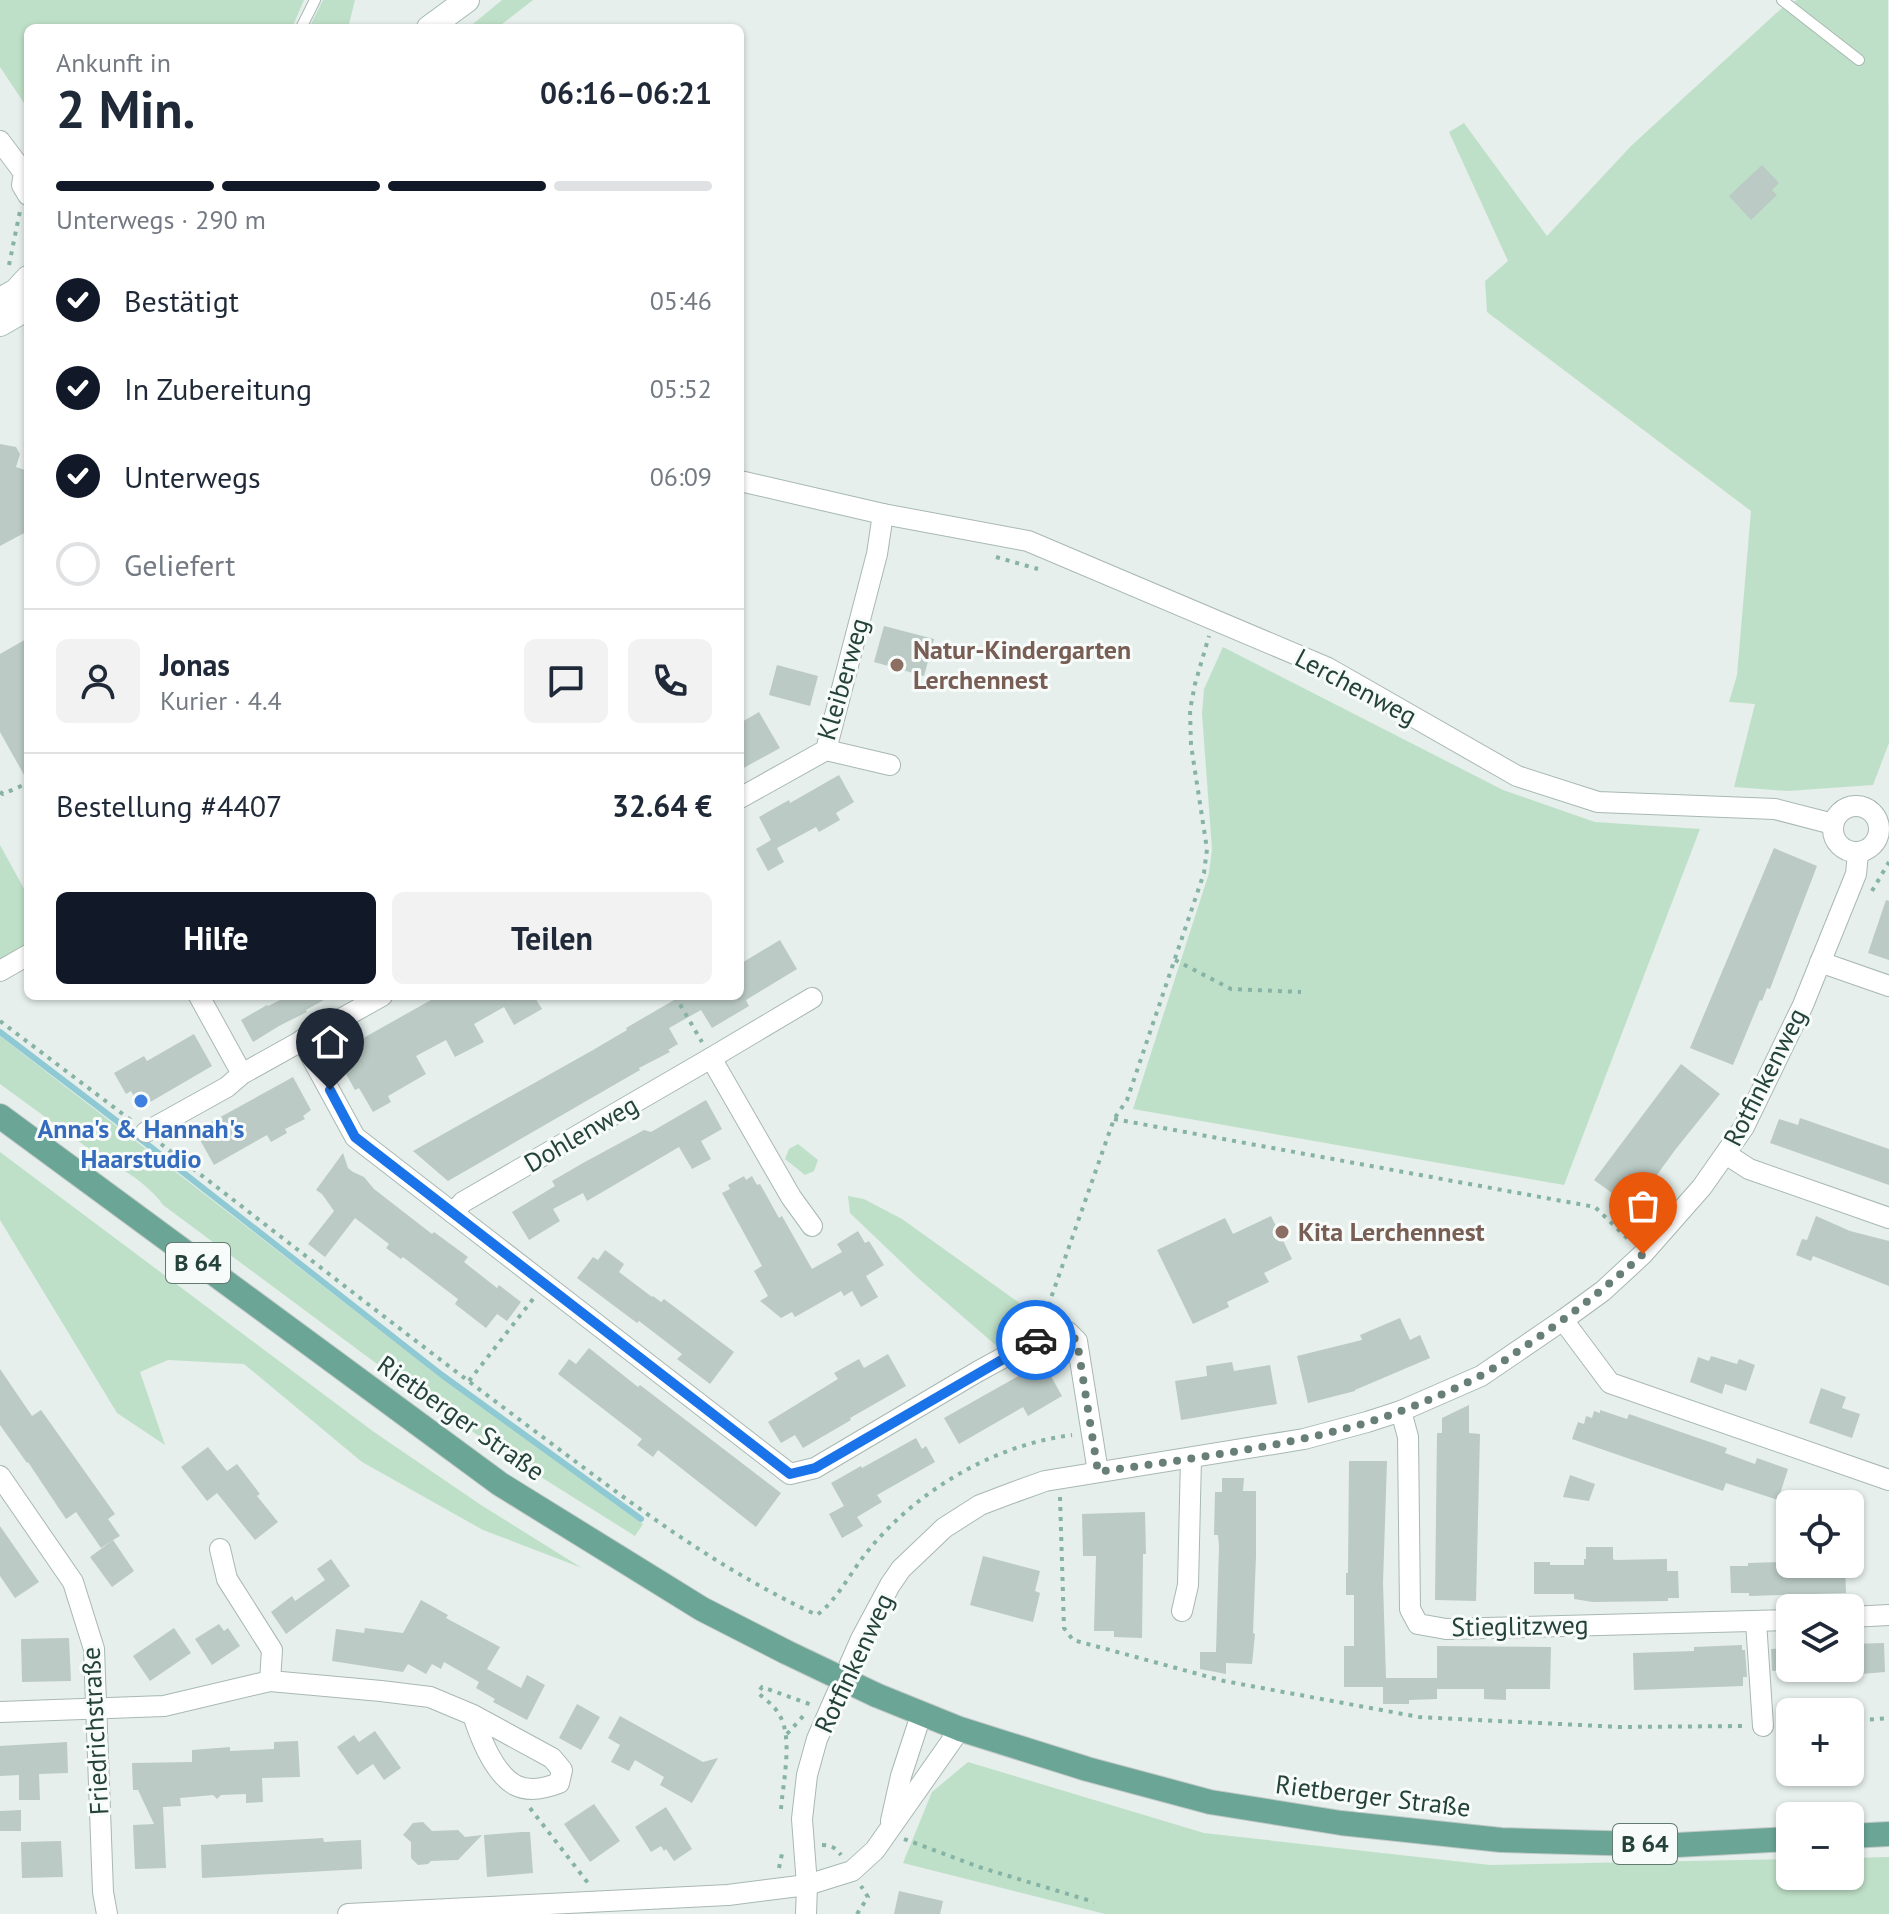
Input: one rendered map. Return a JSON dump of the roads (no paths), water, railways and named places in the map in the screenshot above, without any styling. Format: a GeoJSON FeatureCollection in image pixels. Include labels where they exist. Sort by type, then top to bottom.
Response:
{"type":"FeatureCollection","features":[{"type":"Feature","properties":{"kind":"main road"},"geometry":{"type":"LineString","coordinates":[[434,24],[467,0]]}},
{"type":"Feature","properties":{"kind":"main road"},"geometry":{"type":"LineString","coordinates":[[0,300],[16,291],[17,277]]}},
{"type":"Feature","properties":{"kind":"main road"},"geometry":{"type":"LineString","coordinates":[[0,324],[24,310]]}},
{"type":"Feature","properties":{"kind":"main road","name":"Rietberger Straße"},"geometry":{"type":"LineString","coordinates":[[0,1116],[500,1484],[702,1609],[876,1695],[960,1729],[1087,1769],[1210,1802],[1341,1823],[1501,1840],[1677,1845],[1776,1840]]}},
{"type":"Feature","properties":{"kind":"main road"},"geometry":{"type":"LineString","coordinates":[[1864,1835],[1889,1834]]}},
{"type":"Feature","properties":{"kind":"street"},"geometry":{"type":"LineString","coordinates":[[0,141],[24,167],[24,188]]}},
{"type":"Feature","properties":{"kind":"street","name":"Lerchenweg"},"geometry":{"type":"LineString","coordinates":[[744,482],[883,514],[1028,541],[1328,668],[1517,776],[1598,802],[1775,809],[1833,824]]}},
{"type":"Feature","properties":{"kind":"street","name":"Kleiberweg"},"geometry":{"type":"LineString","coordinates":[[744,796],[826,750],[877,554],[883,514]]}},
{"type":"Feature","properties":{"kind":"street"},"geometry":{"type":"LineString","coordinates":[[826,750],[890,765]]}},
{"type":"Feature","properties":{"kind":"street"},"geometry":{"type":"LineString","coordinates":[[1852,806],[1883,813],[1880,832],[1873,847],[1858,853],[1843,850],[1834,838],[1833,824],[1840,811],[1852,806]]}},
{"type":"Feature","properties":{"kind":"street","name":"Rotfinkenweg"},"geometry":{"type":"LineString","coordinates":[[806,1914],[802,1819],[807,1775],[817,1739],[861,1639],[901,1569],[944,1528],[980,1505],[1045,1481],[1304,1439],[1401,1411],[1481,1376],[1603,1291],[1643,1254],[1702,1187],[1744,1127],[1820,962],[1856,874],[1858,853]]}},
{"type":"Feature","properties":{"kind":"street"},"geometry":{"type":"LineString","coordinates":[[0,971],[24,957]]}},
{"type":"Feature","properties":{"kind":"street"},"geometry":{"type":"LineString","coordinates":[[1820,962],[1889,986]]}},
{"type":"Feature","properties":{"kind":"street","name":"Dohlenweg"},"geometry":{"type":"LineString","coordinates":[[453,1213],[463,1202],[812,998]]}},
{"type":"Feature","properties":{"kind":"street"},"geometry":{"type":"LineString","coordinates":[[201,1000],[242,1074]]}},
{"type":"Feature","properties":{"kind":"street"},"geometry":{"type":"LineString","coordinates":[[146,1132],[375,1000]]}},
{"type":"Feature","properties":{"kind":"street"},"geometry":{"type":"LineString","coordinates":[[302,1040],[355,1137],[790,1474],[815,1468],[1048,1333],[1068,1332],[1077,1341],[1098,1472]]}},
{"type":"Feature","properties":{"kind":"street"},"geometry":{"type":"LineString","coordinates":[[711,1058],[791,1197],[812,1226]]}},
{"type":"Feature","properties":{"kind":"street"},"geometry":{"type":"LineString","coordinates":[[1726,1154],[1749,1169],[1889,1218]]}},
{"type":"Feature","properties":{"kind":"street"},"geometry":{"type":"LineString","coordinates":[[1563,1320],[1610,1383],[1889,1480]]}},
{"type":"Feature","properties":{"kind":"street","name":"Stieglitzweg"},"geometry":{"type":"LineString","coordinates":[[1401,1411],[1408,1437],[1410,1609],[1418,1624],[1446,1629],[1776,1621]]}},
{"type":"Feature","properties":{"kind":"street"},"geometry":{"type":"LineString","coordinates":[[1182,1611],[1188,1585],[1191,1458]]}},
{"type":"Feature","properties":{"kind":"street","name":"Friedrichstraße"},"geometry":{"type":"LineString","coordinates":[[0,1476],[73,1582],[94,1649],[103,1892],[107,1914]]}},
{"type":"Feature","properties":{"kind":"street"},"geometry":{"type":"LineString","coordinates":[[220,1549],[227,1579],[272,1650],[270,1681]]}},
{"type":"Feature","properties":{"kind":"street"},"geometry":{"type":"LineString","coordinates":[[1864,1616],[1889,1615]]}},
{"type":"Feature","properties":{"kind":"street"},"geometry":{"type":"LineString","coordinates":[[1756,1622],[1763,1726]]}},
{"type":"Feature","properties":{"kind":"street"},"geometry":{"type":"LineString","coordinates":[[0,1712],[164,1706],[270,1681],[430,1697],[473,1715],[552,1758],[562,1770],[559,1783],[543,1789],[517,1786],[503,1773],[482,1742],[473,1715]]}},
{"type":"Feature","properties":{"kind":"street"},"geometry":{"type":"LineString","coordinates":[[888,1830],[901,1776],[922,1712]]}},
{"type":"Feature","properties":{"kind":"street"},"geometry":{"type":"LineString","coordinates":[[348,1914],[740,1894],[807,1885],[852,1871],[875,1850],[960,1729]]}},
{"type":"Feature","properties":{"kind":"lane"},"geometry":{"type":"LineString","coordinates":[[303,24],[315,0]]}},
{"type":"Feature","properties":{"kind":"lane"},"geometry":{"type":"LineString","coordinates":[[1782,0],[1859,60]]}},
{"type":"Feature","properties":{"kind":"waterway"},"geometry":{"type":"LineString","coordinates":[[0,1032],[442,1375],[641,1519]]}},
{"type":"Feature","properties":{"kind":"place","name":"Natur-Kindergarten Lerchennest"},"geometry":{"type":"Point","coordinates":[897,665]}},
{"type":"Feature","properties":{"kind":"place","name":"Anna's & Hannah's Haarstudio"},"geometry":{"type":"Point","coordinates":[141,1101]}},
{"type":"Feature","properties":{"kind":"place","name":"Kita Lerchennest"},"geometry":{"type":"Point","coordinates":[1282,1232]}}]}
